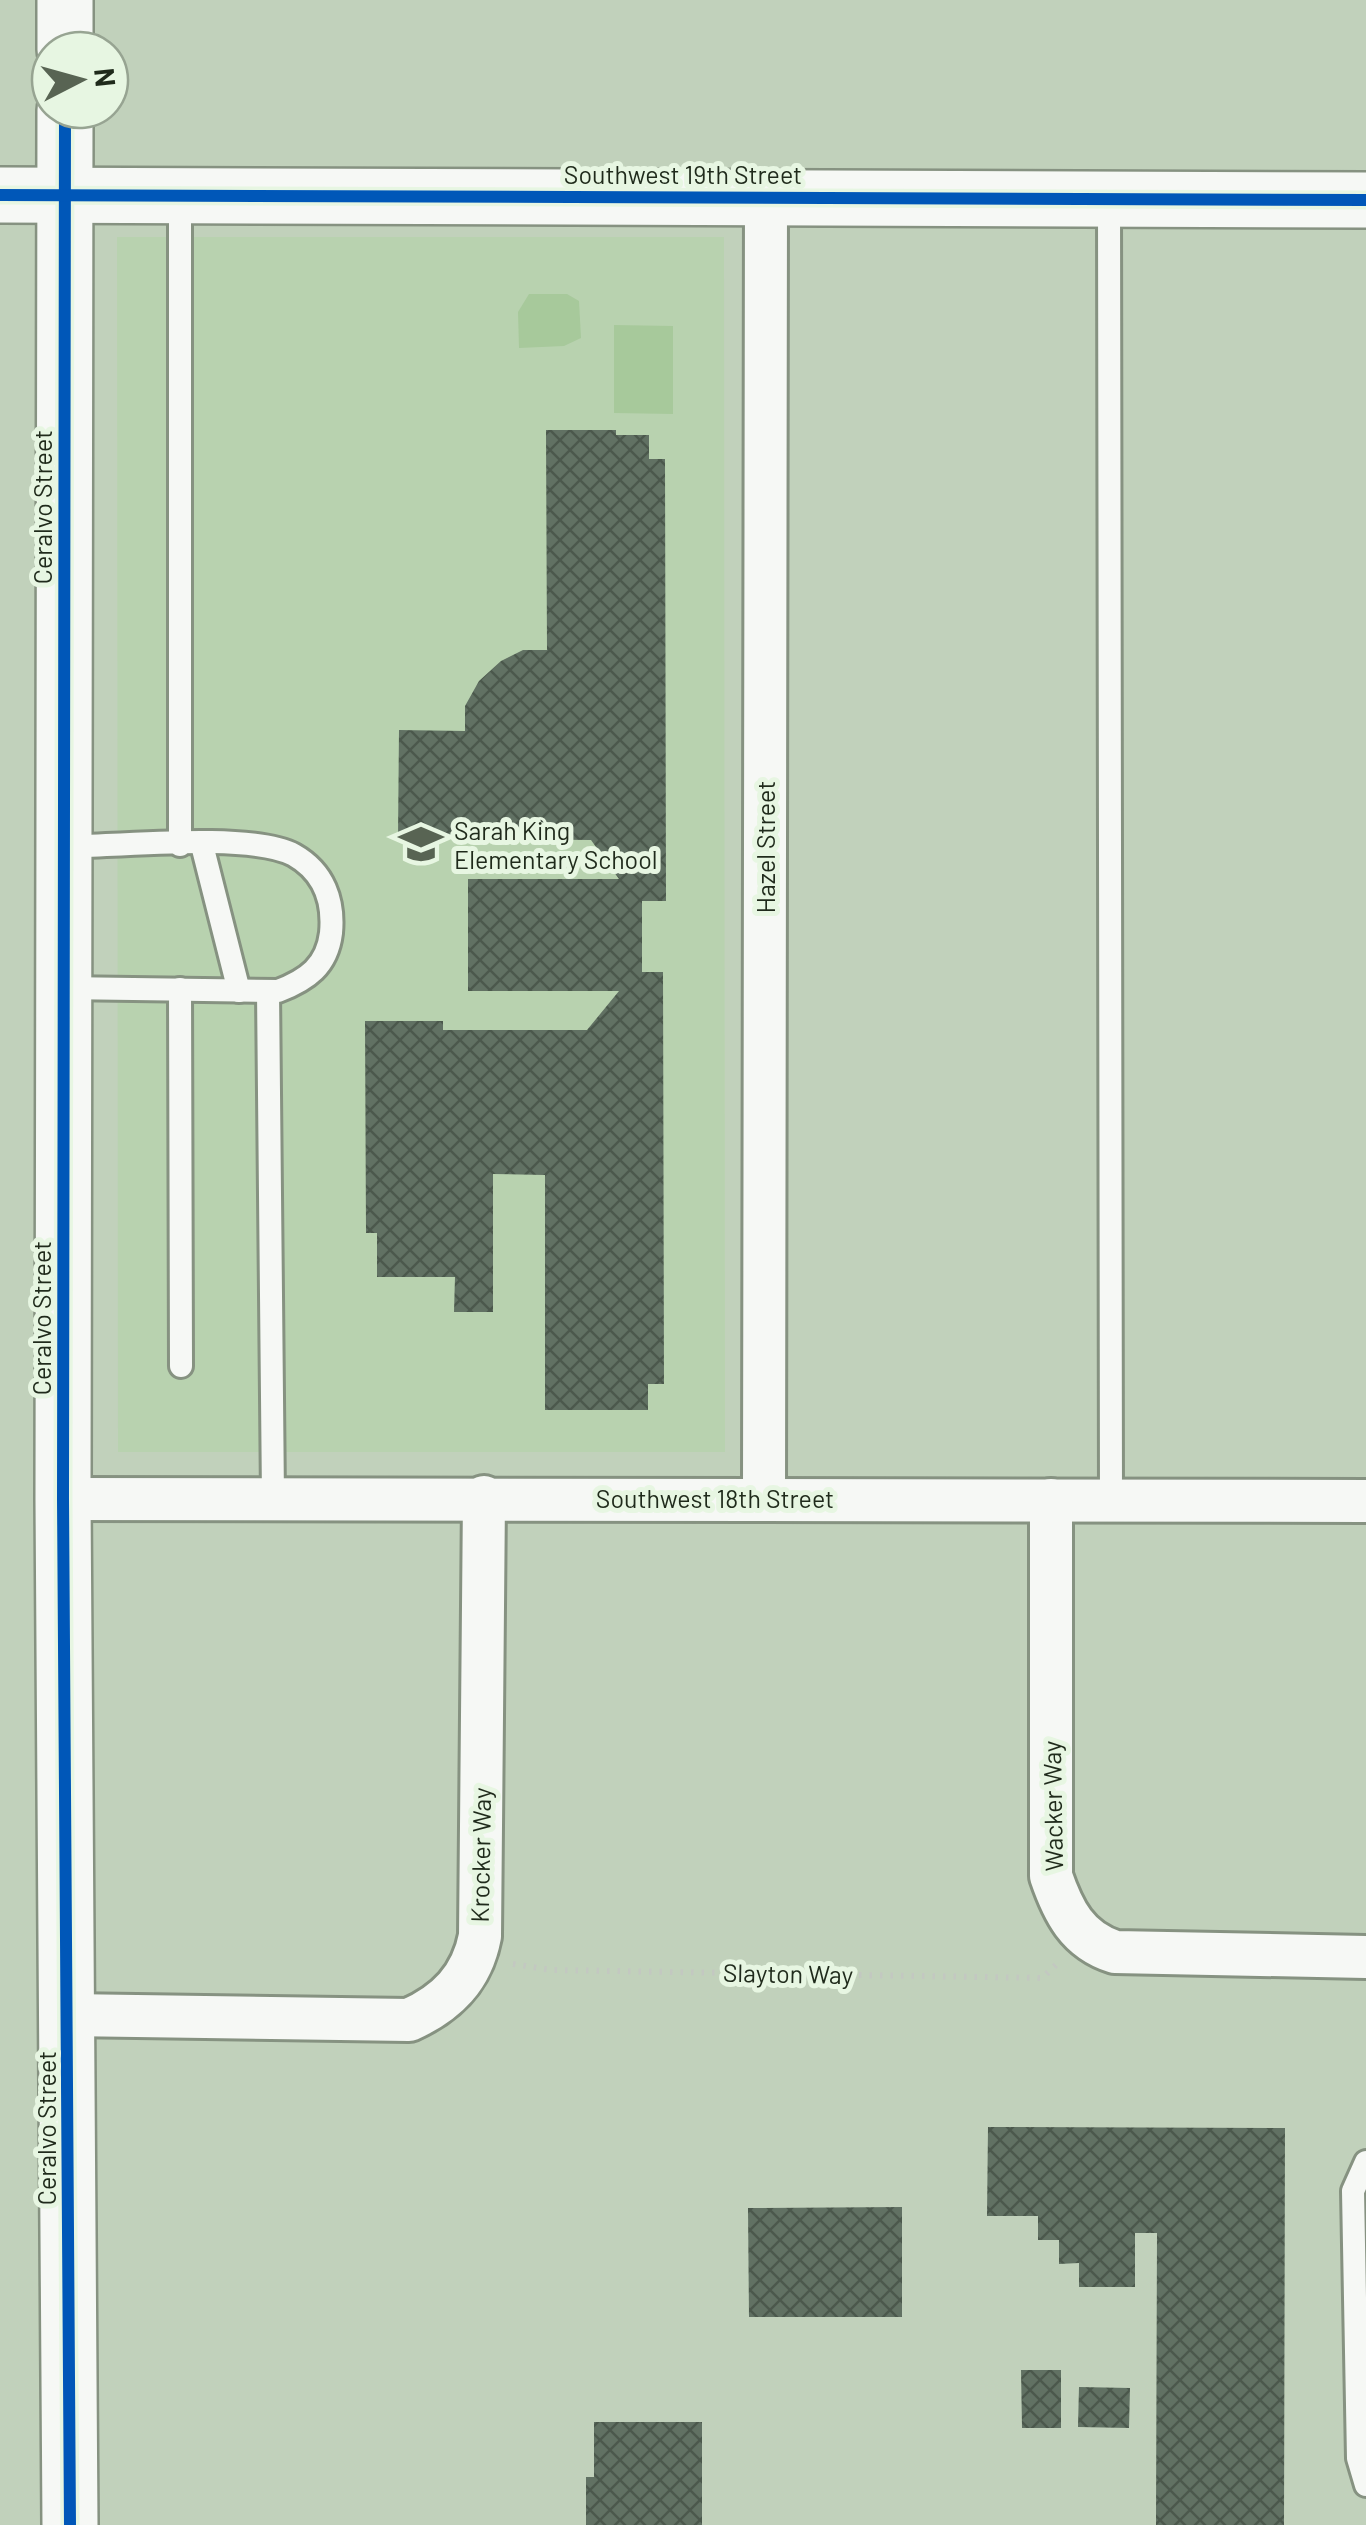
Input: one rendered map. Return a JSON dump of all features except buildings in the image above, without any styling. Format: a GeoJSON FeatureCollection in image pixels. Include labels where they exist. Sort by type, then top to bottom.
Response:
{"type":"FeatureCollection","features":[{"type":"Feature","properties":{"kind":"street"},"geometry":{"type":"LineString","coordinates":[[65,0],[65,30]]}},
{"type":"Feature","properties":{"kind":"street","name":"Ceralvo Street"},"geometry":{"type":"LineString","coordinates":[[65,130],[63,1499],[70,2525]]}},
{"type":"Feature","properties":{"kind":"street","name":"Southwest 19th Street"},"geometry":{"type":"LineString","coordinates":[[0,195],[1366,200]]}},
{"type":"Feature","properties":{"kind":"street","name":"Hazel Street"},"geometry":{"type":"LineString","coordinates":[[764,1498],[766,197]]}},
{"type":"Feature","properties":{"kind":"street","name":"Krocker Way"},"geometry":{"type":"LineString","coordinates":[[68,2015],[409,2020],[451,1995],[476,1957],[484,1497]]}},
{"type":"Feature","properties":{"kind":"street","name":"Southwest 18th Street"},"geometry":{"type":"LineString","coordinates":[[63,1499],[1366,1500]]}},
{"type":"Feature","properties":{"kind":"street","name":"Wacker Way"},"geometry":{"type":"LineString","coordinates":[[1051,1500],[1051,1876],[1064,1914],[1086,1937]]}},
{"type":"Feature","properties":{"kind":"street"},"geometry":{"type":"LineString","coordinates":[[1086,1937],[1114,1952],[1366,1957]]}},
{"type":"Feature","properties":{"kind":"lane"},"geometry":{"type":"LineString","coordinates":[[180,196],[191,845],[239,991]]}},
{"type":"Feature","properties":{"kind":"lane"},"geometry":{"type":"LineString","coordinates":[[1109,200],[1112,1500]]}},
{"type":"Feature","properties":{"kind":"lane"},"geometry":{"type":"LineString","coordinates":[[63,988],[268,991],[308,980],[329,951],[333,912],[321,876],[293,854],[260,846],[64,847]]}},
{"type":"Feature","properties":{"kind":"lane"},"geometry":{"type":"LineString","coordinates":[[180,990],[180,1366]]}},
{"type":"Feature","properties":{"kind":"lane"},"geometry":{"type":"LineString","coordinates":[[268,991],[273,1498]]}},
{"type":"Feature","properties":{"kind":"lane"},"geometry":{"type":"LineString","coordinates":[[1366,2162],[1353,2191],[1358,2458],[1366,2485]]}},
{"type":"Feature","properties":{"kind":"shaded area","name":"Sarah King Elementary School"},"geometry":{"type":"Polygon","coordinates":[[[117,237],[724,237],[725,1452],[118,1452],[117,237]]]}},
{"type":"Feature","properties":{"kind":"shaded area"},"geometry":{"type":"Polygon","coordinates":[[[529,294],[567,294],[579,301],[581,338],[564,346],[519,348],[518,312],[529,294]]]}},
{"type":"Feature","properties":{"kind":"shaded area"},"geometry":{"type":"Polygon","coordinates":[[[614,325],[673,326],[673,414],[614,413],[614,325]]]}},
{"type":"Feature","properties":{"kind":"cycle path"},"geometry":{"type":"LineString","coordinates":[[65,130],[63,1499],[70,2525]]}},
{"type":"Feature","properties":{"kind":"cycle path"},"geometry":{"type":"LineString","coordinates":[[0,195],[1366,200]]}},
{"type":"Feature","properties":{"kind":"place","name":"Sarah King Elementary School"},"geometry":{"type":"Point","coordinates":[421,844]}}]}
